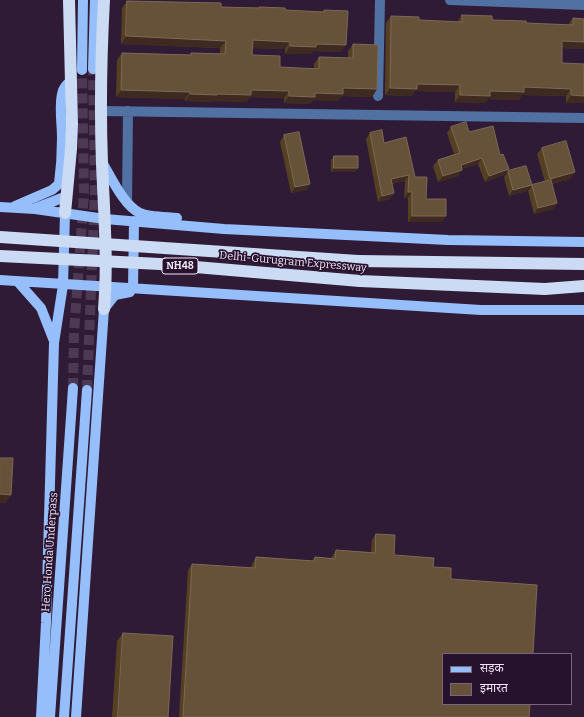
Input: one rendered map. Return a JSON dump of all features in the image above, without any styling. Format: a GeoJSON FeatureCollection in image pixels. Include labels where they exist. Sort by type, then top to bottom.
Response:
{"type":"FeatureCollection","features":[{"type":"Feature","properties":{"kind":"highway"},"geometry":{"type":"LineString","coordinates":[[65,213],[72,124],[69,0]]}},
{"type":"Feature","properties":{"kind":"highway"},"geometry":{"type":"LineString","coordinates":[[104,0],[102,45],[102,162],[106,287],[104,309]]}},
{"type":"Feature","properties":{"kind":"highway","name":"Delhi-Gurugram Expressway"},"geometry":{"type":"LineString","coordinates":[[0,238],[358,261],[584,264]]}},
{"type":"Feature","properties":{"kind":"highway","name":"Delhi-Gurugram Expressway"},"geometry":{"type":"LineString","coordinates":[[0,256],[160,264],[360,282],[545,289],[584,286]]}},
{"type":"Feature","properties":{"kind":"main road"},"geometry":{"type":"LineString","coordinates":[[82,70],[83,0]]}},
{"type":"Feature","properties":{"kind":"main road"},"geometry":{"type":"LineString","coordinates":[[93,69],[95,0]]}},
{"type":"Feature","properties":{"kind":"main road"},"geometry":{"type":"LineString","coordinates":[[11,208],[52,190],[59,184],[62,138],[61,100],[62,92],[65,86],[71,81]]}},
{"type":"Feature","properties":{"kind":"main road"},"geometry":{"type":"LineString","coordinates":[[102,162],[113,182],[134,210],[146,215],[192,219],[200,221],[207,227]]}},
{"type":"Feature","properties":{"kind":"main road"},"geometry":{"type":"LineString","coordinates":[[34,209],[66,196]]}},
{"type":"Feature","properties":{"kind":"main road"},"geometry":{"type":"LineString","coordinates":[[0,207],[34,209],[105,219],[224,229],[448,240],[584,242]]}},
{"type":"Feature","properties":{"kind":"main road"},"geometry":{"type":"LineString","coordinates":[[41,717],[46,623],[54,343],[63,285],[65,213]]}},
{"type":"Feature","properties":{"kind":"main road"},"geometry":{"type":"LineString","coordinates":[[134,221],[137,289]]}},
{"type":"Feature","properties":{"kind":"main road"},"geometry":{"type":"LineString","coordinates":[[0,280],[481,310],[584,310]]}},
{"type":"Feature","properties":{"kind":"main road"},"geometry":{"type":"LineString","coordinates":[[18,282],[41,308],[54,343]]}},
{"type":"Feature","properties":{"kind":"main road"},"geometry":{"type":"LineString","coordinates":[[76,717],[104,309],[115,295],[137,289]]}},
{"type":"Feature","properties":{"kind":"main road","name":"Hero Honda Underpass"},"geometry":{"type":"LineString","coordinates":[[50,717],[73,388]]}},
{"type":"Feature","properties":{"kind":"main road"},"geometry":{"type":"LineString","coordinates":[[64,717],[87,390]]}},
{"type":"Feature","properties":{"kind":"street"},"geometry":{"type":"LineString","coordinates":[[378,96],[380,0]]}},
{"type":"Feature","properties":{"kind":"street"},"geometry":{"type":"LineString","coordinates":[[450,0],[584,5]]}},
{"type":"Feature","properties":{"kind":"street"},"geometry":{"type":"LineString","coordinates":[[102,111],[584,118]]}},
{"type":"Feature","properties":{"kind":"street"},"geometry":{"type":"LineString","coordinates":[[127,202],[128,111]]}},
{"type":"Feature","properties":{"kind":"building"},"geometry":{"type":"Polygon","coordinates":[[[127,1],[221,3],[221,7],[285,8],[285,10],[324,12],[324,10],[348,11],[346,45],[316,44],[316,47],[290,46],[290,42],[253,40],[252,55],[280,56],[280,67],[319,69],[319,57],[353,58],[353,44],[378,45],[377,89],[343,88],[343,94],[315,93],[315,97],[289,96],[289,91],[251,90],[251,95],[217,95],[190,94],[190,92],[121,90],[122,53],[191,55],[191,53],[225,54],[226,41],[126,36],[127,1]]]}},
{"type":"Feature","properties":{"kind":"building"},"geometry":{"type":"Polygon","coordinates":[[[462,15],[492,16],[492,20],[573,25],[573,18],[584,19],[584,42],[562,41],[562,63],[584,64],[584,96],[571,95],[571,89],[524,87],[524,92],[490,91],[490,96],[460,95],[460,85],[417,84],[417,89],[390,88],[391,16],[419,17],[419,20],[462,22],[462,15]]]}},
{"type":"Feature","properties":{"kind":"building"},"geometry":{"type":"Polygon","coordinates":[[[466,122],[469,132],[493,126],[500,155],[503,154],[509,169],[489,176],[482,158],[461,165],[462,170],[443,176],[438,160],[460,153],[451,127],[466,122]]]}},
{"type":"Feature","properties":{"kind":"building"},"geometry":{"type":"Polygon","coordinates":[[[382,130],[384,143],[406,137],[415,177],[427,177],[426,199],[446,199],[446,216],[412,216],[412,192],[408,192],[409,175],[391,179],[394,193],[382,196],[370,133],[382,130]]]}},
{"type":"Feature","properties":{"kind":"building"},"geometry":{"type":"Polygon","coordinates":[[[299,132],[310,184],[295,187],[284,135],[299,132]]]}},
{"type":"Feature","properties":{"kind":"building"},"geometry":{"type":"Polygon","coordinates":[[[566,141],[575,172],[550,179],[542,148],[566,141]]]}},
{"type":"Feature","properties":{"kind":"building"},"geometry":{"type":"Polygon","coordinates":[[[334,156],[358,156],[358,168],[334,168],[334,156]]]}},
{"type":"Feature","properties":{"kind":"building"},"geometry":{"type":"Polygon","coordinates":[[[526,166],[532,185],[513,190],[508,171],[526,166]]]}},
{"type":"Feature","properties":{"kind":"building"},"geometry":{"type":"Polygon","coordinates":[[[551,180],[557,203],[538,208],[532,185],[551,180]]]}},
{"type":"Feature","properties":{"kind":"building"},"geometry":{"type":"Polygon","coordinates":[[[0,458],[13,458],[11,495],[0,494],[0,458]]]}},
{"type":"Feature","properties":{"kind":"building"},"geometry":{"type":"Polygon","coordinates":[[[376,534],[395,535],[394,555],[434,558],[433,567],[451,568],[451,579],[537,585],[533,653],[442,653],[442,705],[530,705],[529,717],[183,717],[192,564],[255,568],[256,557],[314,561],[315,557],[335,559],[336,550],[375,553],[376,534]]]}},
{"type":"Feature","properties":{"kind":"building"},"geometry":{"type":"Polygon","coordinates":[[[123,633],[173,636],[168,717],[118,717],[123,633]]]}},
{"type":"Feature","properties":{"kind":"tunnel"},"geometry":{"type":"LineString","coordinates":[[87,390],[95,191],[93,69]]}},
{"type":"Feature","properties":{"kind":"tunnel"},"geometry":{"type":"LineString","coordinates":[[73,388],[74,333],[84,193],[82,70]]}}]}
